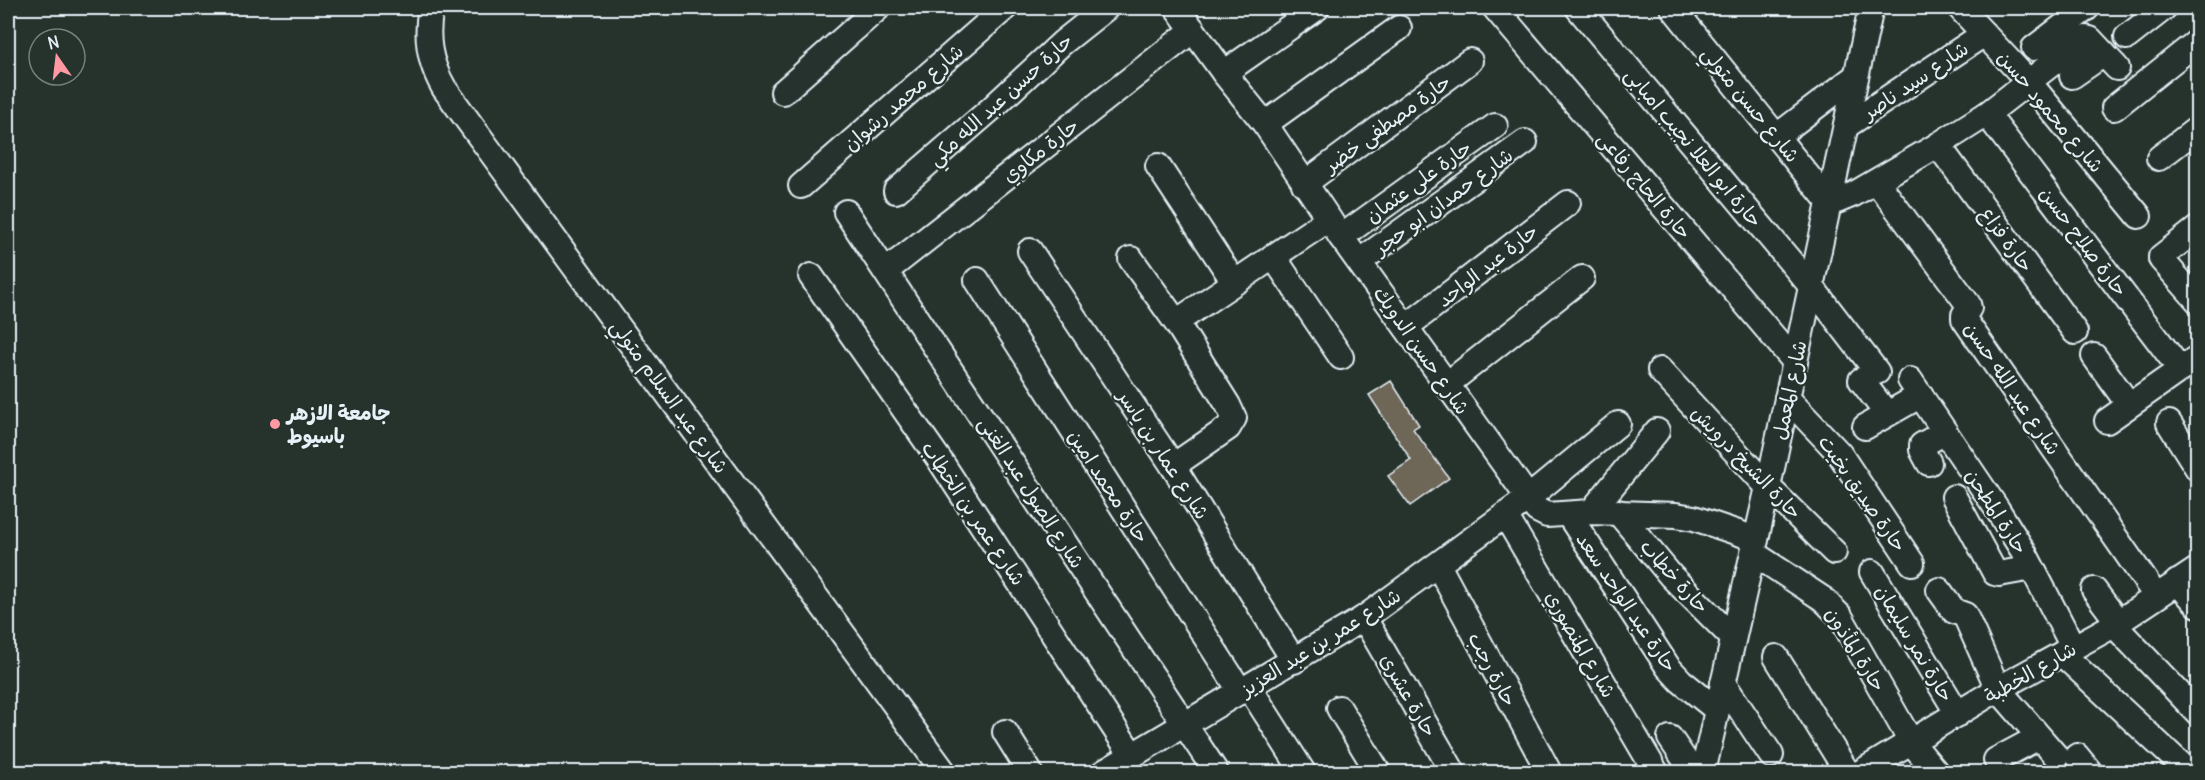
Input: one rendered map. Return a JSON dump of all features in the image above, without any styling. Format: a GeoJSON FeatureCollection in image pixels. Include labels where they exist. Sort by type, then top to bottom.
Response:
{"type":"FeatureCollection","features":[{"type":"Feature","properties":{"kind":"street","name":"شارع عبد السلام متولي"},"geometry":{"type":"LineString","coordinates":[[431,8],[428,21],[429,50],[432,63],[444,88],[944,772]]}},
{"type":"Feature","properties":{"kind":"street"},"geometry":{"type":"LineString","coordinates":[[783,92],[878,8]]}},
{"type":"Feature","properties":{"kind":"street","name":"شارع محمد رشوان"},"geometry":{"type":"LineString","coordinates":[[801,186],[1005,8]]}},
{"type":"Feature","properties":{"kind":"street","name":"حارة حسن عبد الله مكي"},"geometry":{"type":"LineString","coordinates":[[896,191],[991,109],[1062,43],[1106,8]]}},
{"type":"Feature","properties":{"kind":"street"},"geometry":{"type":"LineString","coordinates":[[1224,73],[1317,8]]}},
{"type":"Feature","properties":{"kind":"street","name":"حارة الحاج رفاعى"},"geometry":{"type":"LineString","coordinates":[[1495,8],[1795,363]]}},
{"type":"Feature","properties":{"kind":"street","name":"حارة ابو العلا نجيب امبابى"},"geometry":{"type":"LineString","coordinates":[[1578,8],[1811,286],[1869,376],[1887,414]]}},
{"type":"Feature","properties":{"kind":"street","name":"شارع حسن متولي"},"geometry":{"type":"LineString","coordinates":[[1673,8],[1829,202]]}},
{"type":"Feature","properties":{"kind":"street","name":"شارع المعمل"},"geometry":{"type":"LineString","coordinates":[[1703,772],[1768,487],[1871,8]]}},
{"type":"Feature","properties":{"kind":"street","name":"شارع محمود حسن"},"geometry":{"type":"LineString","coordinates":[[1960,8],[2028,81],[2139,216]]}},
{"type":"Feature","properties":{"kind":"street"},"geometry":{"type":"LineString","coordinates":[[1829,202],[1844,199],[1877,182],[1988,114],[2028,81],[2074,32],[2087,8]]}},
{"type":"Feature","properties":{"kind":"street"},"geometry":{"type":"LineString","coordinates":[[2127,37],[2164,8]]}},
{"type":"Feature","properties":{"kind":"street","name":"شارع حسن الدويك"},"geometry":{"type":"LineString","coordinates":[[1185,14],[1224,73],[1265,124],[1304,184],[1527,499],[1542,514],[1618,512],[1676,515],[1694,518],[1754,546]]}},
{"type":"Feature","properties":{"kind":"street","name":"حارة مكاوي"},"geometry":{"type":"LineString","coordinates":[[886,271],[1185,14]]}},
{"type":"Feature","properties":{"kind":"street"},"geometry":{"type":"LineString","coordinates":[[1265,124],[1398,28]]}},
{"type":"Feature","properties":{"kind":"street"},"geometry":{"type":"LineString","coordinates":[[2034,48],[2074,32]]}},
{"type":"Feature","properties":{"kind":"street"},"geometry":{"type":"LineString","coordinates":[[2072,76],[2111,61],[2090,39],[2074,32]]}},
{"type":"Feature","properties":{"kind":"street","name":"شارع سيد ناصر"},"geometry":{"type":"LineString","coordinates":[[1846,126],[1984,34]]}},
{"type":"Feature","properties":{"kind":"street"},"geometry":{"type":"LineString","coordinates":[[2114,108],[2198,41]]}},
{"type":"Feature","properties":{"kind":"street","name":"حارة مصطفى خضر"},"geometry":{"type":"LineString","coordinates":[[1304,184],[1470,61]]}},
{"type":"Feature","properties":{"kind":"street"},"geometry":{"type":"LineString","coordinates":[[1777,136],[1856,76]]}},
{"type":"Feature","properties":{"kind":"street","name":"حارة صلاح حسن"},"geometry":{"type":"LineString","coordinates":[[1988,114],[2189,363]]}},
{"type":"Feature","properties":{"kind":"street","name":"حارة على عثمان"},"geometry":{"type":"LineString","coordinates":[[1176,322],[1273,256],[1335,228],[1496,126]]}},
{"type":"Feature","properties":{"kind":"street"},"geometry":{"type":"LineString","coordinates":[[2159,158],[2198,128]]}},
{"type":"Feature","properties":{"kind":"street","name":"شارع حمدان ابو حجر"},"geometry":{"type":"LineString","coordinates":[[1360,261],[1525,142]]}},
{"type":"Feature","properties":{"kind":"street","name":"حارة فزاع"},"geometry":{"type":"LineString","coordinates":[[1938,146],[2075,332]]}},
{"type":"Feature","properties":{"kind":"street"},"geometry":{"type":"LineString","coordinates":[[1158,166],[1234,282]]}},
{"type":"Feature","properties":{"kind":"street","name":"شارع عبد الله حسن"},"geometry":{"type":"LineString","coordinates":[[1877,182],[1968,304],[1964,319],[2156,596]]}},
{"type":"Feature","properties":{"kind":"street","name":"حارة عبد الواحد"},"geometry":{"type":"LineString","coordinates":[[1406,327],[1568,202]]}},
{"type":"Feature","properties":{"kind":"street","name":"شارع الصول عبد الغنى"},"geometry":{"type":"LineString","coordinates":[[846,212],[1216,772]]}},
{"type":"Feature","properties":{"kind":"street"},"geometry":{"type":"LineString","coordinates":[[2198,228],[2161,256],[2198,301]]}},
{"type":"Feature","properties":{"kind":"street","name":"شارع عمار بن ياسر"},"geometry":{"type":"LineString","coordinates":[[1030,251],[1173,466],[1294,661]]}},
{"type":"Feature","properties":{"kind":"street"},"geometry":{"type":"LineString","coordinates":[[1273,256],[1341,357]]}},
{"type":"Feature","properties":{"kind":"street"},"geometry":{"type":"LineString","coordinates":[[1131,259],[1176,322],[1234,418],[1228,428],[1173,466]]}},
{"type":"Feature","properties":{"kind":"street","name":"شارع عمر بن الخطاب"},"geometry":{"type":"LineString","coordinates":[[811,276],[943,465],[1121,765]]}},
{"type":"Feature","properties":{"kind":"street"},"geometry":{"type":"LineString","coordinates":[[1446,385],[1582,278]]}},
{"type":"Feature","properties":{"kind":"street","name":"حارة محمد امين"},"geometry":{"type":"LineString","coordinates":[[977,280],[1245,689],[1303,772]]}},
{"type":"Feature","properties":{"kind":"street"},"geometry":{"type":"LineString","coordinates":[[2094,356],[2129,405]]}},
{"type":"Feature","properties":{"kind":"street"},"geometry":{"type":"LineString","coordinates":[[2107,421],[2189,363]]}},
{"type":"Feature","properties":{"kind":"street","name":"حارة الشيخ درويش"},"geometry":{"type":"LineString","coordinates":[[1660,370],[1768,487],[1834,552]]}},
{"type":"Feature","properties":{"kind":"street","name":"حارة المطحن"},"geometry":{"type":"LineString","coordinates":[[1887,414],[1915,388],[1997,508],[2032,568],[2068,650],[2126,714],[2189,772]]}},
{"type":"Feature","properties":{"kind":"street","name":"حارة صديق بخيت"},"geometry":{"type":"LineString","coordinates":[[1787,398],[1839,453],[1912,563]]}},
{"type":"Feature","properties":{"kind":"street"},"geometry":{"type":"LineString","coordinates":[[1865,427],[1887,414]]}},
{"type":"Feature","properties":{"kind":"street"},"geometry":{"type":"LineString","coordinates":[[2169,423],[2198,469]]}},
{"type":"Feature","properties":{"kind":"street","name":"شارع عمر بن عبد العزيز"},"geometry":{"type":"LineString","coordinates":[[1121,765],[1185,723],[1364,618],[1527,499],[1618,424]]}},
{"type":"Feature","properties":{"kind":"street"},"geometry":{"type":"LineString","coordinates":[[1580,513],[1657,431]]}},
{"type":"Feature","properties":{"kind":"street"},"geometry":{"type":"LineString","coordinates":[[1929,463],[1922,450],[1922,445],[1945,432]]}},
{"type":"Feature","properties":{"kind":"street"},"geometry":{"type":"LineString","coordinates":[[1954,497],[1995,573],[2032,568]]}},
{"type":"Feature","properties":{"kind":"street","name":"حارة خطاب"},"geometry":{"type":"LineString","coordinates":[[1618,512],[1671,576],[1733,638]]}},
{"type":"Feature","properties":{"kind":"street","name":"حارة عبد الواحد سعد"},"geometry":{"type":"LineString","coordinates":[[1580,513],[1668,667],[1681,681],[1717,710]]}},
{"type":"Feature","properties":{"kind":"street","name":"شارع المنصوري"},"geometry":{"type":"LineString","coordinates":[[1505,515],[1656,772]]}},
{"type":"Feature","properties":{"kind":"street","name":"حارة المأذون"},"geometry":{"type":"LineString","coordinates":[[1754,546],[1823,598],[1840,616],[1911,742],[1936,772]]}},
{"type":"Feature","properties":{"kind":"street","name":"حارة رجب"},"geometry":{"type":"LineString","coordinates":[[1438,565],[1549,772]]}},
{"type":"Feature","properties":{"kind":"street","name":"شارع الخطبة"},"geometry":{"type":"LineString","coordinates":[[1861,772],[1998,689],[2116,624],[2198,569]]}},
{"type":"Feature","properties":{"kind":"street","name":"حارة نمر سليمان"},"geometry":{"type":"LineString","coordinates":[[1872,572],[1958,714]]}},
{"type":"Feature","properties":{"kind":"street"},"geometry":{"type":"LineString","coordinates":[[2177,582],[2198,606]]}},
{"type":"Feature","properties":{"kind":"street"},"geometry":{"type":"LineString","coordinates":[[1939,590],[1954,611],[1965,615],[1998,689],[2039,737],[2075,762]]}},
{"type":"Feature","properties":{"kind":"street"},"geometry":{"type":"LineString","coordinates":[[2094,590],[2116,624],[2198,713]]}},
{"type":"Feature","properties":{"kind":"street","name":"حارة عشرى"},"geometry":{"type":"LineString","coordinates":[[1364,618],[1453,772]]}},
{"type":"Feature","properties":{"kind":"street"},"geometry":{"type":"LineString","coordinates":[[1776,657],[1847,772]]}},
{"type":"Feature","properties":{"kind":"street"},"geometry":{"type":"LineString","coordinates":[[1723,683],[1771,755]]}},
{"type":"Feature","properties":{"kind":"street"},"geometry":{"type":"LineString","coordinates":[[1339,708],[1378,772]]}},
{"type":"Feature","properties":{"kind":"street"},"geometry":{"type":"LineString","coordinates":[[1005,732],[1030,772]]}},
{"type":"Feature","properties":{"kind":"street"},"geometry":{"type":"LineString","coordinates":[[1996,760],[2039,737]]}},
{"type":"Feature","properties":{"kind":"street"},"geometry":{"type":"LineString","coordinates":[[1670,738],[1693,772]]}},
{"type":"Feature","properties":{"kind":"building"},"geometry":{"type":"Polygon","coordinates":[[[1391,381],[1419,425],[1413,429],[1449,478],[1410,506],[1388,476],[1411,460],[1369,395],[1391,381]]]}},
{"type":"Feature","properties":{"kind":"place","name":"جامعة الازهر باسيوط"},"geometry":{"type":"Point","coordinates":[275,424]}}]}
